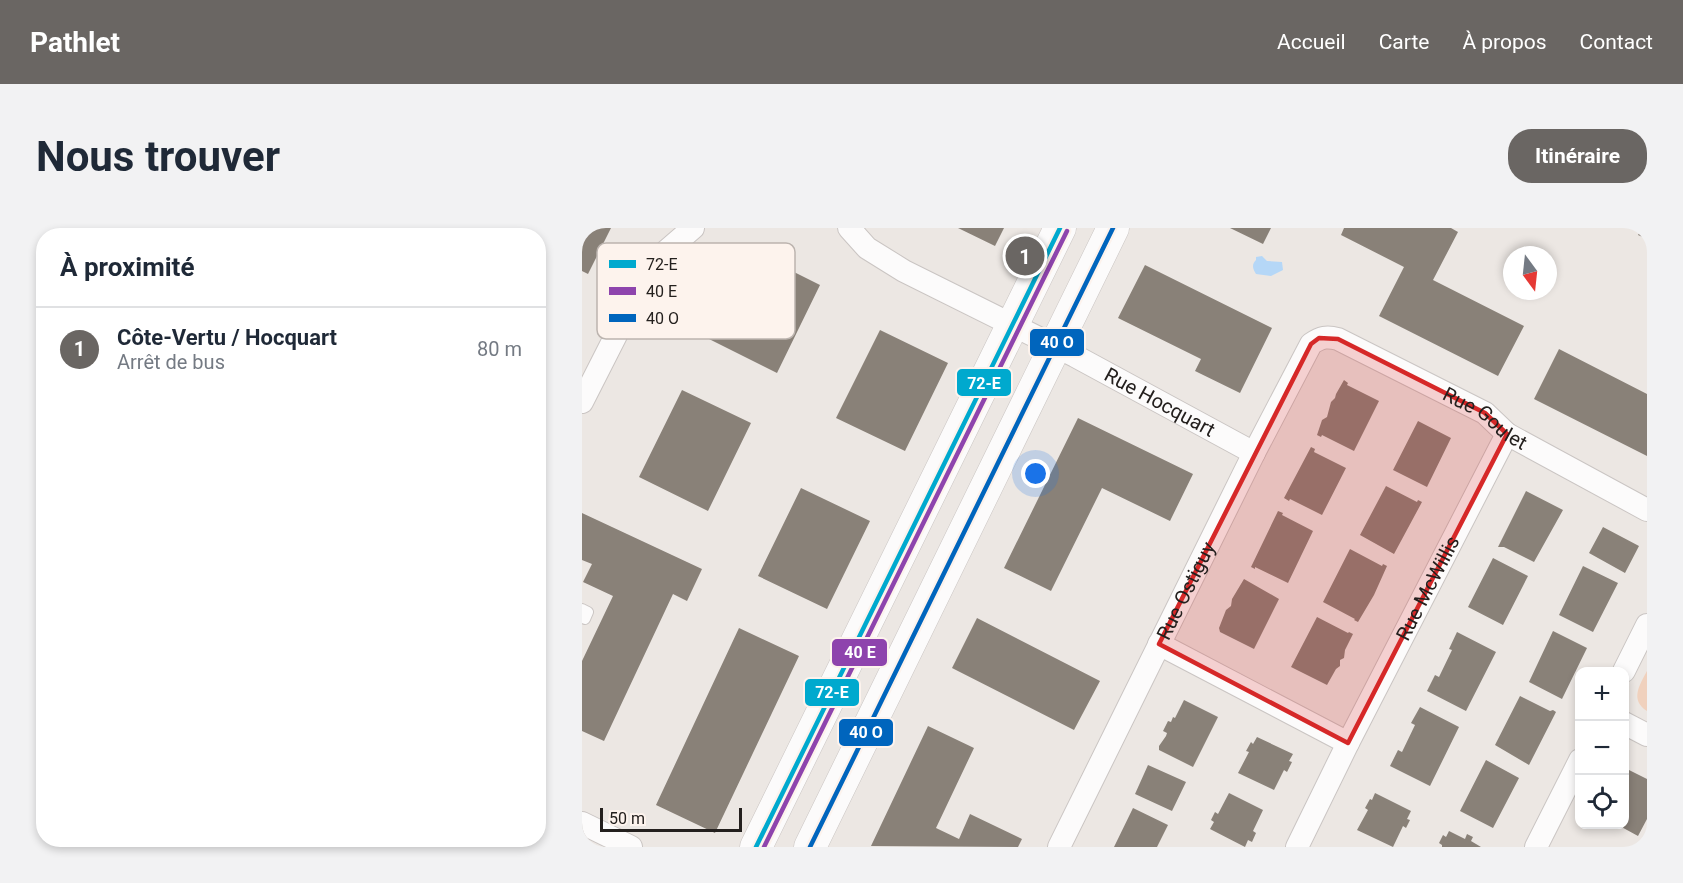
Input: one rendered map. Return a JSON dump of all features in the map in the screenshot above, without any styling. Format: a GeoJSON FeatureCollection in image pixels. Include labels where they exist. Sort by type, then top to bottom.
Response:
{"type":"FeatureCollection","features":[{"type":"Feature","properties":{"kind":"main road"},"geometry":{"type":"LineString","coordinates":[[756,847],[1060,228]]}},
{"type":"Feature","properties":{"kind":"main road"},"geometry":{"type":"LineString","coordinates":[[810,847],[1113,228]]}},
{"type":"Feature","properties":{"kind":"street"},"geometry":{"type":"LineString","coordinates":[[674,243],[693,228]]}},
{"type":"Feature","properties":{"kind":"street","name":"Rue Hocquart"},"geometry":{"type":"LineString","coordinates":[[849,228],[867,248],[904,271],[1054,346],[1254,453]]}},
{"type":"Feature","properties":{"kind":"street","name":"Rue Goulet"},"geometry":{"type":"LineString","coordinates":[[1319,338],[1338,339],[1475,408],[1497,423],[1508,434],[1647,510]]}},
{"type":"Feature","properties":{"kind":"street","name":"Rue Ostiguy"},"geometry":{"type":"LineString","coordinates":[[1059,847],[1254,453],[1311,344],[1319,338]]}},
{"type":"Feature","properties":{"kind":"street"},"geometry":{"type":"LineString","coordinates":[[582,402],[613,339]]}},
{"type":"Feature","properties":{"kind":"street","name":"Rue McWillis"},"geometry":{"type":"LineString","coordinates":[[1297,847],[1348,743],[1508,434]]}},
{"type":"Feature","properties":{"kind":"street"},"geometry":{"type":"LineString","coordinates":[[1626,667],[1647,625]]}},
{"type":"Feature","properties":{"kind":"street"},"geometry":{"type":"LineString","coordinates":[[1159,644],[1348,743]]}},
{"type":"Feature","properties":{"kind":"street"},"geometry":{"type":"LineString","coordinates":[[1629,726],[1647,735]]}},
{"type":"Feature","properties":{"kind":"street"},"geometry":{"type":"LineString","coordinates":[[1536,847],[1575,770]]}},
{"type":"Feature","properties":{"kind":"street"},"geometry":{"type":"LineString","coordinates":[[582,823],[631,847]]}},
{"type":"Feature","properties":{"kind":"highlighted area"},"geometry":{"type":"Polygon","coordinates":[[[1319,338],[1338,339],[1485,413],[1507,434],[1348,743],[1159,644],[1311,344],[1319,338]]]}},
{"type":"Feature","properties":{"kind":"shaded area"},"geometry":{"type":"Polygon","coordinates":[[[1647,671],[1647,711],[1637,697],[1647,671]]]}},
{"type":"Feature","properties":{"kind":"water"},"geometry":{"type":"Polygon","coordinates":[[[1262,256],[1267,261],[1282,262],[1283,270],[1271,276],[1256,274],[1253,265],[1256,257],[1262,256]]]}},
{"type":"Feature","properties":{"kind":"building"},"geometry":{"type":"Polygon","coordinates":[[[582,228],[611,228],[604,243],[597,243],[597,256],[588,274],[582,271],[582,228]]]}},
{"type":"Feature","properties":{"kind":"building"},"geometry":{"type":"Polygon","coordinates":[[[958,228],[1004,228],[995,246],[958,228]]]}},
{"type":"Feature","properties":{"kind":"building"},"geometry":{"type":"Polygon","coordinates":[[[1230,228],[1271,228],[1263,244],[1230,228]]]}},
{"type":"Feature","properties":{"kind":"building"},"geometry":{"type":"Polygon","coordinates":[[[1344,228],[1451,228],[1458,232],[1433,280],[1524,326],[1498,376],[1379,316],[1404,267],[1341,235],[1344,228]]]}},
{"type":"Feature","properties":{"kind":"building"},"geometry":{"type":"Polygon","coordinates":[[[1642,228],[1647,228],[1647,239],[1638,235],[1642,228]]]}},
{"type":"Feature","properties":{"kind":"building"},"geometry":{"type":"Polygon","coordinates":[[[1145,265],[1272,328],[1240,393],[1195,371],[1201,359],[1118,318],[1145,265]]]}},
{"type":"Feature","properties":{"kind":"building"},"geometry":{"type":"Polygon","coordinates":[[[795,272],[820,285],[795,336],[795,272]]]}},
{"type":"Feature","properties":{"kind":"building"},"geometry":{"type":"Polygon","coordinates":[[[880,330],[948,363],[905,451],[836,418],[880,330]]]}},
{"type":"Feature","properties":{"kind":"building"},"geometry":{"type":"Polygon","coordinates":[[[709,339],[794,339],[777,373],[709,339]]]}},
{"type":"Feature","properties":{"kind":"building"},"geometry":{"type":"Polygon","coordinates":[[[1559,349],[1647,394],[1647,456],[1534,399],[1559,349]]]}},
{"type":"Feature","properties":{"kind":"building"},"geometry":{"type":"Polygon","coordinates":[[[1344,380],[1348,383],[1347,385],[1379,401],[1354,451],[1322,435],[1321,437],[1317,435],[1322,420],[1327,417],[1331,402],[1344,380]]]}},
{"type":"Feature","properties":{"kind":"building"},"geometry":{"type":"Polygon","coordinates":[[[682,390],[751,423],[708,511],[639,477],[682,390]]]}},
{"type":"Feature","properties":{"kind":"building"},"geometry":{"type":"Polygon","coordinates":[[[1078,418],[1193,474],[1170,521],[1102,488],[1051,591],[1004,568],[1078,418]]]}},
{"type":"Feature","properties":{"kind":"building"},"geometry":{"type":"Polygon","coordinates":[[[1418,421],[1451,438],[1427,487],[1393,470],[1418,421]]]}},
{"type":"Feature","properties":{"kind":"building"},"geometry":{"type":"Polygon","coordinates":[[[1311,447],[1315,449],[1314,452],[1346,468],[1322,515],[1284,498],[1311,447]]]}},
{"type":"Feature","properties":{"kind":"building"},"geometry":{"type":"Polygon","coordinates":[[[1386,486],[1417,502],[1418,500],[1422,502],[1394,554],[1360,535],[1386,486]]]}},
{"type":"Feature","properties":{"kind":"building"},"geometry":{"type":"Polygon","coordinates":[[[801,488],[870,521],[827,609],[758,576],[801,488]]]}},
{"type":"Feature","properties":{"kind":"building"},"geometry":{"type":"Polygon","coordinates":[[[1526,491],[1563,510],[1534,562],[1504,547],[1498,547],[1526,491]]]}},
{"type":"Feature","properties":{"kind":"building"},"geometry":{"type":"Polygon","coordinates":[[[1278,511],[1313,531],[1288,583],[1251,567],[1278,511]]]}},
{"type":"Feature","properties":{"kind":"building"},"geometry":{"type":"Polygon","coordinates":[[[582,513],[702,569],[687,601],[673,594],[604,741],[582,731],[582,661],[613,596],[583,582],[592,564],[582,560],[582,513]]]}},
{"type":"Feature","properties":{"kind":"building"},"geometry":{"type":"Polygon","coordinates":[[[1603,527],[1639,546],[1625,573],[1589,553],[1603,527]]]}},
{"type":"Feature","properties":{"kind":"building"},"geometry":{"type":"Polygon","coordinates":[[[1350,549],[1382,566],[1383,564],[1387,566],[1358,622],[1323,602],[1350,549]]]}},
{"type":"Feature","properties":{"kind":"building"},"geometry":{"type":"Polygon","coordinates":[[[1493,558],[1528,576],[1503,625],[1468,607],[1493,558]]]}},
{"type":"Feature","properties":{"kind":"building"},"geometry":{"type":"Polygon","coordinates":[[[1583,566],[1618,583],[1593,632],[1559,615],[1583,566]]]}},
{"type":"Feature","properties":{"kind":"building"},"geometry":{"type":"Polygon","coordinates":[[[1244,579],[1279,599],[1254,649],[1220,632],[1219,628],[1226,610],[1231,606],[1232,599],[1244,579]]]}},
{"type":"Feature","properties":{"kind":"building"},"geometry":{"type":"Polygon","coordinates":[[[1317,617],[1353,634],[1345,650],[1344,658],[1340,660],[1340,666],[1327,685],[1291,667],[1317,617]]]}},
{"type":"Feature","properties":{"kind":"building"},"geometry":{"type":"Polygon","coordinates":[[[977,618],[1100,681],[1074,730],[952,668],[977,618]]]}},
{"type":"Feature","properties":{"kind":"building"},"geometry":{"type":"Polygon","coordinates":[[[739,628],[799,656],[715,833],[656,805],[739,628]]]}},
{"type":"Feature","properties":{"kind":"building"},"geometry":{"type":"Polygon","coordinates":[[[1553,631],[1587,648],[1578,667],[1575,667],[1575,672],[1562,699],[1529,682],[1553,631]]]}},
{"type":"Feature","properties":{"kind":"building"},"geometry":{"type":"Polygon","coordinates":[[[1457,632],[1496,652],[1466,711],[1427,691],[1435,675],[1439,677],[1452,650],[1449,649],[1457,632]]]}},
{"type":"Feature","properties":{"kind":"building"},"geometry":{"type":"Polygon","coordinates":[[[1520,696],[1556,712],[1529,765],[1495,745],[1520,696]]]}},
{"type":"Feature","properties":{"kind":"building"},"geometry":{"type":"Polygon","coordinates":[[[1184,700],[1218,717],[1193,767],[1159,750],[1167,733],[1163,731],[1168,721],[1171,722],[1173,717],[1175,718],[1184,700]]]}},
{"type":"Feature","properties":{"kind":"building"},"geometry":{"type":"Polygon","coordinates":[[[1420,707],[1459,727],[1430,786],[1390,766],[1398,750],[1402,752],[1415,725],[1411,723],[1420,707]]]}},
{"type":"Feature","properties":{"kind":"building"},"geometry":{"type":"Polygon","coordinates":[[[928,726],[974,748],[936,828],[959,839],[970,814],[1022,839],[1018,847],[871,846],[928,726]]]}},
{"type":"Feature","properties":{"kind":"building"},"geometry":{"type":"Polygon","coordinates":[[[1257,737],[1293,754],[1287,772],[1284,770],[1274,790],[1238,773],[1249,752],[1246,751],[1257,737]]]}},
{"type":"Feature","properties":{"kind":"building"},"geometry":{"type":"Polygon","coordinates":[[[1486,760],[1519,778],[1493,828],[1460,811],[1486,760]]]}},
{"type":"Feature","properties":{"kind":"building"},"geometry":{"type":"Polygon","coordinates":[[[1148,765],[1186,782],[1172,811],[1135,794],[1148,765]]]}},
{"type":"Feature","properties":{"kind":"building"},"geometry":{"type":"Polygon","coordinates":[[[1629,770],[1647,779],[1647,819],[1638,836],[1625,829],[1629,829],[1629,770]]]}},
{"type":"Feature","properties":{"kind":"building"},"geometry":{"type":"Polygon","coordinates":[[[1229,793],[1263,810],[1253,831],[1256,833],[1252,842],[1248,840],[1245,847],[1210,829],[1214,822],[1211,820],[1215,812],[1218,814],[1229,793]]]}},
{"type":"Feature","properties":{"kind":"building"},"geometry":{"type":"Polygon","coordinates":[[[1375,793],[1411,811],[1406,828],[1403,826],[1393,847],[1357,830],[1368,810],[1365,808],[1375,793]]]}},
{"type":"Feature","properties":{"kind":"building"},"geometry":{"type":"Polygon","coordinates":[[[1133,808],[1168,825],[1157,847],[1114,847],[1133,808]]]}},
{"type":"Feature","properties":{"kind":"building"},"geometry":{"type":"Polygon","coordinates":[[[1449,831],[1465,839],[1467,834],[1473,837],[1471,841],[1481,847],[1442,847],[1439,843],[1443,835],[1446,837],[1449,831]]]}},
{"type":"Feature","properties":{"kind":"transit line","name":"72-E"},"geometry":{"type":"LineString","coordinates":[[756,847],[1060,228]]}},
{"type":"Feature","properties":{"kind":"transit line"},"geometry":{"type":"LineString","coordinates":[[810,847],[1113,228]]}},
{"type":"Feature","properties":{"kind":"transit line"},"geometry":{"type":"LineString","coordinates":[[764,847],[1067,231]]}},
{"type":"Feature","properties":{"kind":"place","name":"Côte-Vertu / Hocquart"},"geometry":{"type":"Point","coordinates":[1025,256]}}]}
